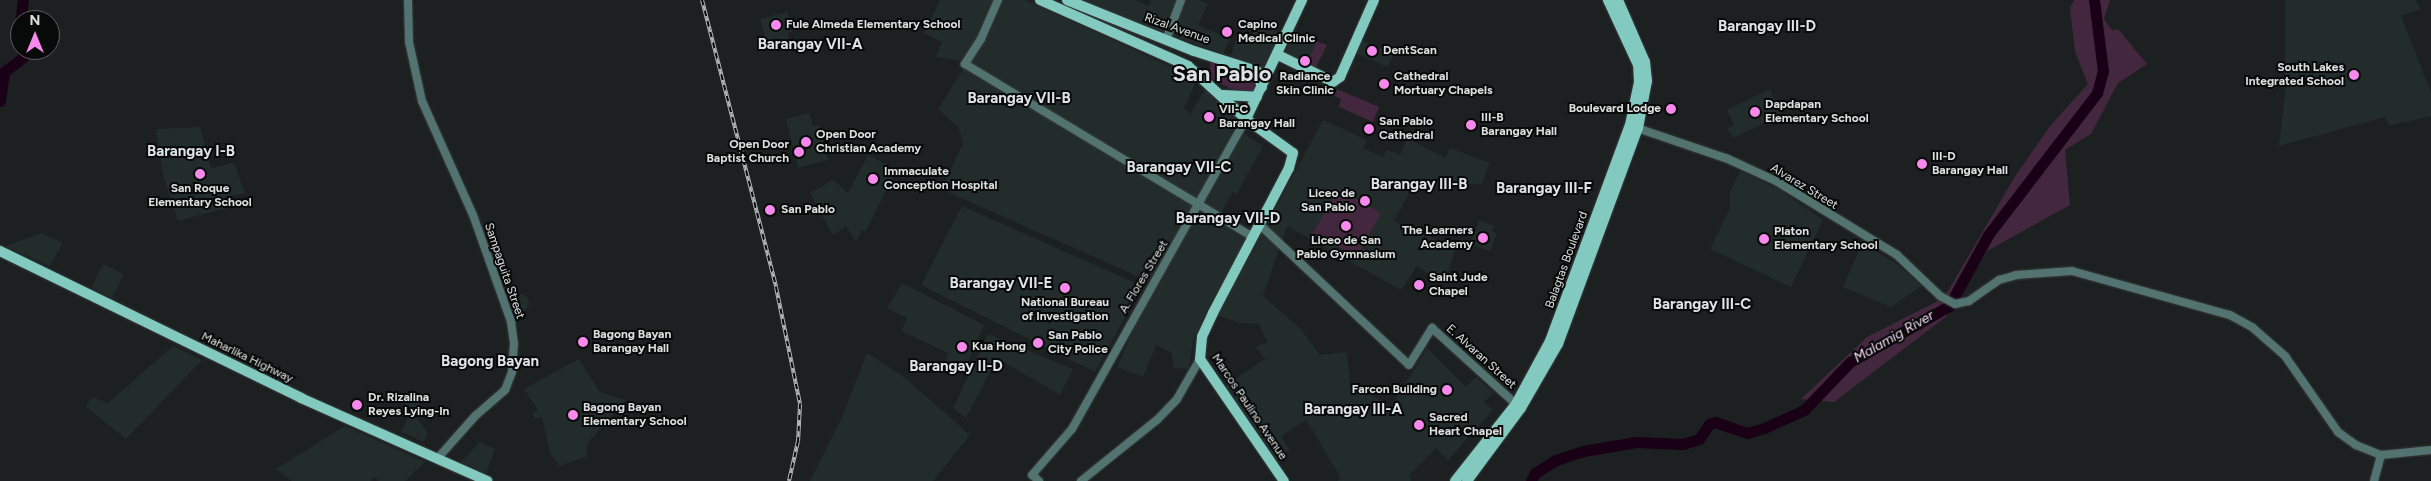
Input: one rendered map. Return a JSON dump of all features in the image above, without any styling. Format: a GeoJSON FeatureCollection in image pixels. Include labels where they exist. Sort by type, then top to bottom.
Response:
{"type":"FeatureCollection","features":[{"type":"Feature","properties":{"kind":"main road"},"geometry":{"type":"LineString","coordinates":[[1040,0],[1188,66],[1246,119],[1278,55],[1302,0]]}},
{"type":"Feature","properties":{"kind":"main road","name":"Rizal Avenue"},"geometry":{"type":"LineString","coordinates":[[1067,0],[1166,40],[1268,74]]}},
{"type":"Feature","properties":{"kind":"main road"},"geometry":{"type":"LineString","coordinates":[[1278,55],[1333,82],[1340,77],[1374,0]]}},
{"type":"Feature","properties":{"kind":"main road","name":"Balagtas Boulevard"},"geometry":{"type":"LineString","coordinates":[[1608,0],[1638,64],[1639,82],[1634,127]]}},
{"type":"Feature","properties":{"kind":"main road","name":"Balagtas Boulevard"},"geometry":{"type":"LineString","coordinates":[[1467,481],[1480,458],[1518,406],[1550,341],[1634,127],[1647,81],[1646,62],[1618,0]]}},
{"type":"Feature","properties":{"kind":"main road"},"geometry":{"type":"LineString","coordinates":[[1257,71],[1262,87]]}},
{"type":"Feature","properties":{"kind":"main road"},"geometry":{"type":"LineString","coordinates":[[1223,96],[1257,97]]}},
{"type":"Feature","properties":{"kind":"main road","name":"Marcos Paulino Avenue"},"geometry":{"type":"LineString","coordinates":[[1246,119],[1291,149],[1294,157],[1202,337],[1200,359],[1284,481]]}},
{"type":"Feature","properties":{"kind":"main road","name":"Maharlika Highway"},"geometry":{"type":"LineString","coordinates":[[0,252],[301,398],[487,481]]}},
{"type":"Feature","properties":{"kind":"main road","name":"Balagtas Boulevard"},"geometry":{"type":"LineString","coordinates":[[1455,481],[1480,458]]}},
{"type":"Feature","properties":{"kind":"street","name":"Sampaguita Street"},"geometry":{"type":"LineString","coordinates":[[408,0],[409,42],[422,101],[460,185],[511,322],[514,343],[512,372],[505,390],[476,415],[438,458]]}},
{"type":"Feature","properties":{"kind":"street"},"geometry":{"type":"LineString","coordinates":[[998,0],[981,39],[965,64],[1253,237]]}},
{"type":"Feature","properties":{"kind":"street"},"geometry":{"type":"LineString","coordinates":[[1166,40],[1181,0]]}},
{"type":"Feature","properties":{"kind":"street","name":"A. Flores Street"},"geometry":{"type":"LineString","coordinates":[[1039,481],[1032,475],[1072,429],[1246,119]]}},
{"type":"Feature","properties":{"kind":"street","name":"Alvarez Street"},"geometry":{"type":"LineString","coordinates":[[1634,127],[1728,158],[1776,181],[1897,255],[1940,296],[1963,304],[1999,280],[2016,275],[2072,271],[2230,315],[2253,328],[2285,356],[2338,432],[2356,445],[2381,455]]}},
{"type":"Feature","properties":{"kind":"street","name":"E. Alvaran Street"},"geometry":{"type":"LineString","coordinates":[[1260,225],[1408,365],[1432,328],[1518,406]]}},
{"type":"Feature","properties":{"kind":"street"},"geometry":{"type":"LineString","coordinates":[[1081,481],[1163,414],[1177,399],[1200,359]]}},
{"type":"Feature","properties":{"kind":"street"},"geometry":{"type":"LineString","coordinates":[[2374,481],[2381,455],[2431,450]]}},
{"type":"Feature","properties":{"kind":"shaded area"},"geometry":{"type":"Polygon","coordinates":[[[940,0],[1025,0],[1197,79],[1184,109],[1191,113],[1206,88],[1240,118],[1232,133],[1245,134],[1263,146],[1237,194],[1233,192],[1221,213],[970,62],[935,57],[942,42],[924,33],[940,0]]]}},
{"type":"Feature","properties":{"kind":"shaded area"},"geometry":{"type":"Polygon","coordinates":[[[1076,0],[1135,0],[1149,6],[1151,0],[1199,0],[1208,4],[1198,25],[1230,39],[1223,54],[1076,0]]]}},
{"type":"Feature","properties":{"kind":"shaded area"},"geometry":{"type":"Polygon","coordinates":[[[2074,0],[2110,0],[2104,19],[2112,30],[2118,29],[2147,64],[2118,83],[2091,134],[2065,150],[2070,205],[1987,251],[1947,316],[1834,402],[1801,399],[1867,337],[1938,301],[1948,291],[2014,178],[2050,126],[2088,84],[2075,52],[2070,8],[2074,0]]]}},
{"type":"Feature","properties":{"kind":"shaded area","name":"South Lakes Integrated School"},"geometry":{"type":"Polygon","coordinates":[[[2285,0],[2416,0],[2420,9],[2401,16],[2431,92],[2431,116],[2389,126],[2385,117],[2279,146],[2285,94],[2285,0]]]}},
{"type":"Feature","properties":{"kind":"shaded area","name":"Fule Almeda Elementary School"},"geometry":{"type":"Polygon","coordinates":[[[787,12],[792,32],[788,33],[789,42],[768,47],[760,19],[787,12]]]}},
{"type":"Feature","properties":{"kind":"shaded area"},"geometry":{"type":"Polygon","coordinates":[[[1258,24],[1281,33],[1265,68],[1231,56],[1236,39],[1249,41],[1258,24]]]}},
{"type":"Feature","properties":{"kind":"shaded area"},"geometry":{"type":"Polygon","coordinates":[[[1292,30],[1316,41],[1307,66],[1285,55],[1292,30]]]}},
{"type":"Feature","properties":{"kind":"shaded area"},"geometry":{"type":"Polygon","coordinates":[[[1360,40],[1394,54],[1388,67],[1355,53],[1360,40]]]}},
{"type":"Feature","properties":{"kind":"shaded area"},"geometry":{"type":"Polygon","coordinates":[[[1316,41],[1327,45],[1315,69],[1307,66],[1316,41]]]}},
{"type":"Feature","properties":{"kind":"shaded area"},"geometry":{"type":"Polygon","coordinates":[[[1216,59],[1254,72],[1257,87],[1254,93],[1229,88],[1210,78],[1210,63],[1216,59]]]}},
{"type":"Feature","properties":{"kind":"shaded area"},"geometry":{"type":"Polygon","coordinates":[[[964,68],[1012,93],[1246,239],[1204,316],[1193,341],[1189,369],[1173,368],[1172,353],[1156,345],[1143,377],[1117,367],[1151,290],[1151,282],[941,189],[963,144],[959,128],[938,109],[964,68]]]}},
{"type":"Feature","properties":{"kind":"shaded area"},"geometry":{"type":"Polygon","coordinates":[[[1337,89],[1379,107],[1373,122],[1339,107],[1341,99],[1334,96],[1337,89]]]}},
{"type":"Feature","properties":{"kind":"shaded area","name":"Dapdapan Elementary School"},"geometry":{"type":"Polygon","coordinates":[[[1770,89],[1782,115],[1733,138],[1727,129],[1734,125],[1727,110],[1770,89]]]}},
{"type":"Feature","properties":{"kind":"shaded area","name":"Open Door Christian Academy"},"geometry":{"type":"Polygon","coordinates":[[[810,113],[813,126],[819,125],[828,160],[798,168],[786,119],[810,113]]]}},
{"type":"Feature","properties":{"kind":"shaded area"},"geometry":{"type":"Polygon","coordinates":[[[1323,120],[1367,140],[1363,148],[1383,157],[1387,150],[1400,155],[1407,138],[1445,158],[1450,148],[1490,163],[1482,184],[1415,183],[1394,221],[1456,248],[1444,283],[1417,266],[1401,290],[1287,226],[1263,296],[1301,329],[1320,355],[1347,352],[1351,393],[1358,386],[1391,407],[1427,348],[1466,387],[1476,377],[1493,393],[1484,402],[1493,410],[1448,460],[1436,448],[1410,474],[1411,481],[1338,481],[1340,476],[1306,420],[1281,436],[1290,450],[1275,461],[1225,386],[1265,359],[1256,347],[1267,342],[1259,324],[1239,323],[1218,315],[1323,120]]]}},
{"type":"Feature","properties":{"kind":"shaded area","name":"San Roque Elementary School"},"geometry":{"type":"Polygon","coordinates":[[[200,127],[211,168],[234,163],[245,193],[224,198],[227,208],[178,221],[164,179],[156,129],[200,127]]]}},
{"type":"Feature","properties":{"kind":"shaded area"},"geometry":{"type":"Polygon","coordinates":[[[868,155],[896,170],[866,231],[862,230],[856,241],[846,226],[833,235],[810,193],[833,180],[848,193],[868,155]]]}},
{"type":"Feature","properties":{"kind":"shaded area","name":"Platon Elementary School"},"geometry":{"type":"Polygon","coordinates":[[[1740,171],[1780,190],[1823,220],[1791,287],[1710,249],[1730,208],[1730,192],[1740,171]]]}},
{"type":"Feature","properties":{"kind":"shaded area","name":"Liceo de San Pablo Gymnasium"},"geometry":{"type":"Polygon","coordinates":[[[1338,189],[1381,213],[1357,257],[1313,233],[1338,189]]]}},
{"type":"Feature","properties":{"kind":"shaded area"},"geometry":{"type":"Polygon","coordinates":[[[962,206],[1142,286],[1095,372],[921,285],[962,206]]]}},
{"type":"Feature","properties":{"kind":"shaded area","name":"The Learners Academy"},"geometry":{"type":"Polygon","coordinates":[[[1479,220],[1494,226],[1492,231],[1497,233],[1490,251],[1470,244],[1479,220]]]}},
{"type":"Feature","properties":{"kind":"shaded area"},"geometry":{"type":"Polygon","coordinates":[[[42,233],[63,243],[50,266],[5,246],[42,233]]]}},
{"type":"Feature","properties":{"kind":"shaded area"},"geometry":{"type":"Polygon","coordinates":[[[1862,243],[1895,263],[1922,286],[1891,307],[1843,287],[1862,243]]]}},
{"type":"Feature","properties":{"kind":"shaded area"},"geometry":{"type":"Polygon","coordinates":[[[103,264],[124,274],[112,298],[91,288],[103,264]]]}},
{"type":"Feature","properties":{"kind":"shaded area"},"geometry":{"type":"Polygon","coordinates":[[[902,283],[984,325],[965,369],[946,361],[948,353],[901,331],[907,318],[887,308],[902,283]]]}},
{"type":"Feature","properties":{"kind":"shaded area"},"geometry":{"type":"Polygon","coordinates":[[[520,294],[526,297],[529,303],[526,309],[520,312],[514,309],[511,303],[514,297],[520,294]]]}},
{"type":"Feature","properties":{"kind":"shaded area"},"geometry":{"type":"Polygon","coordinates":[[[988,334],[1073,369],[1060,395],[997,358],[966,418],[953,408],[988,334]]]}},
{"type":"Feature","properties":{"kind":"shaded area"},"geometry":{"type":"Polygon","coordinates":[[[173,346],[202,360],[126,439],[85,406],[93,397],[108,403],[173,346]]]}},
{"type":"Feature","properties":{"kind":"shaded area"},"geometry":{"type":"Polygon","coordinates":[[[867,353],[904,377],[970,435],[933,481],[810,481],[842,417],[867,353]]]}},
{"type":"Feature","properties":{"kind":"shaded area","name":"Bagong Bayan Elementary School"},"geometry":{"type":"Polygon","coordinates":[[[579,359],[600,392],[626,400],[587,444],[587,456],[560,466],[550,453],[542,417],[535,419],[533,413],[538,410],[524,389],[579,359]]]}},
{"type":"Feature","properties":{"kind":"shaded area"},"geometry":{"type":"Polygon","coordinates":[[[414,393],[421,401],[414,414],[428,433],[424,442],[401,432],[412,409],[404,403],[414,393]]]}},
{"type":"Feature","properties":{"kind":"shaded area"},"geometry":{"type":"Polygon","coordinates":[[[345,426],[425,462],[405,481],[379,481],[374,477],[371,481],[292,481],[276,469],[345,426]]]}},
{"type":"Feature","properties":{"kind":"shaded area"},"geometry":{"type":"Polygon","coordinates":[[[480,442],[495,449],[486,474],[461,462],[480,442]]]}},
{"type":"Feature","properties":{"kind":"waterway"},"geometry":{"type":"LineString","coordinates":[[22,10],[23,0]]}},
{"type":"Feature","properties":{"kind":"waterway","name":"Malamig River"},"geometry":{"type":"LineString","coordinates":[[1531,481],[1535,473],[1556,460],[1583,451],[1636,442],[1683,444],[1699,439],[1709,424],[1715,422],[1747,433],[1764,428],[1804,410],[1850,362],[1949,306],[1988,235],[2097,93],[2103,71],[2094,0]]}},
{"type":"Feature","properties":{"kind":"waterway"},"geometry":{"type":"LineString","coordinates":[[0,101],[4,72],[19,60]]}},
{"type":"Feature","properties":{"kind":"railway"},"geometry":{"type":"LineString","coordinates":[[702,0],[776,287],[800,404],[798,441],[789,481]]}},
{"type":"Feature","properties":{"kind":"place","name":"Fule Almeda Elementary School"},"geometry":{"type":"Point","coordinates":[776,25]}},
{"type":"Feature","properties":{"kind":"place","name":"Capino Medical Clinic"},"geometry":{"type":"Point","coordinates":[1227,32]}},
{"type":"Feature","properties":{"kind":"place","name":"DentScan"},"geometry":{"type":"Point","coordinates":[1372,51]}},
{"type":"Feature","properties":{"kind":"place","name":"Radiance Skin Clinic"},"geometry":{"type":"Point","coordinates":[1305,61]}},
{"type":"Feature","properties":{"kind":"place","name":"South Lakes Integrated School"},"geometry":{"type":"Point","coordinates":[2354,75]}},
{"type":"Feature","properties":{"kind":"place","name":"Cathedral Mortuary Chapels"},"geometry":{"type":"Point","coordinates":[1384,84]}},
{"type":"Feature","properties":{"kind":"place","name":"Boulevard Lodge"},"geometry":{"type":"Point","coordinates":[1671,109]}},
{"type":"Feature","properties":{"kind":"place","name":"Dapdapan Elementary School"},"geometry":{"type":"Point","coordinates":[1755,112]}},
{"type":"Feature","properties":{"kind":"place","name":"VII-C Barangay Hall"},"geometry":{"type":"Point","coordinates":[1209,117]}},
{"type":"Feature","properties":{"kind":"place","name":"III-B Barangay Hall"},"geometry":{"type":"Point","coordinates":[1471,125]}},
{"type":"Feature","properties":{"kind":"place","name":"San Pablo Cathedral"},"geometry":{"type":"Point","coordinates":[1369,129]}},
{"type":"Feature","properties":{"kind":"place","name":"Open Door Christian Academy"},"geometry":{"type":"Point","coordinates":[806,142]}},
{"type":"Feature","properties":{"kind":"place","name":"Open Door Baptist Church"},"geometry":{"type":"Point","coordinates":[799,152]}},
{"type":"Feature","properties":{"kind":"place","name":"III-D Barangay Hall"},"geometry":{"type":"Point","coordinates":[1922,164]}},
{"type":"Feature","properties":{"kind":"place","name":"San Roque Elementary School"},"geometry":{"type":"Point","coordinates":[200,174]}},
{"type":"Feature","properties":{"kind":"place","name":"Immaculate Conception Hospital"},"geometry":{"type":"Point","coordinates":[873,179]}},
{"type":"Feature","properties":{"kind":"place","name":"Liceo de San Pablo"},"geometry":{"type":"Point","coordinates":[1365,201]}},
{"type":"Feature","properties":{"kind":"place","name":"San Pablo"},"geometry":{"type":"Point","coordinates":[770,210]}},
{"type":"Feature","properties":{"kind":"place","name":"Liceo de San Pablo Gymnasium"},"geometry":{"type":"Point","coordinates":[1346,226]}},
{"type":"Feature","properties":{"kind":"place","name":"The Learners Academy"},"geometry":{"type":"Point","coordinates":[1483,238]}},
{"type":"Feature","properties":{"kind":"place","name":"Platon Elementary School"},"geometry":{"type":"Point","coordinates":[1764,239]}},
{"type":"Feature","properties":{"kind":"place","name":"Saint Jude Chapel"},"geometry":{"type":"Point","coordinates":[1419,285]}},
{"type":"Feature","properties":{"kind":"place","name":"National Bureau of Investigation"},"geometry":{"type":"Point","coordinates":[1065,288]}},
{"type":"Feature","properties":{"kind":"place","name":"Bagong Bayan Barangay Hall"},"geometry":{"type":"Point","coordinates":[583,342]}},
{"type":"Feature","properties":{"kind":"place","name":"San Pablo City Police"},"geometry":{"type":"Point","coordinates":[1038,343]}},
{"type":"Feature","properties":{"kind":"place","name":"Kua Hong"},"geometry":{"type":"Point","coordinates":[962,347]}},
{"type":"Feature","properties":{"kind":"place","name":"Farcon Building"},"geometry":{"type":"Point","coordinates":[1447,390]}},
{"type":"Feature","properties":{"kind":"place","name":"Dr. Rizalina Reyes Lying-In"},"geometry":{"type":"Point","coordinates":[357,405]}},
{"type":"Feature","properties":{"kind":"place","name":"Bagong Bayan Elementary School"},"geometry":{"type":"Point","coordinates":[573,415]}},
{"type":"Feature","properties":{"kind":"place","name":"Sacred Heart Chapel"},"geometry":{"type":"Point","coordinates":[1419,425]}},
{"type":"Feature","properties":{"kind":"district","name":"Barangay III-D"},"geometry":{"type":"Point","coordinates":[1767,27]}},
{"type":"Feature","properties":{"kind":"district","name":"Barangay VII-A"},"geometry":{"type":"Point","coordinates":[810,45]}},
{"type":"Feature","properties":{"kind":"district","name":"San Pablo"},"geometry":{"type":"Point","coordinates":[1222,74]}},
{"type":"Feature","properties":{"kind":"district","name":"Barangay VII-B"},"geometry":{"type":"Point","coordinates":[1019,99]}},
{"type":"Feature","properties":{"kind":"district","name":"Barangay I-B"},"geometry":{"type":"Point","coordinates":[191,152]}},
{"type":"Feature","properties":{"kind":"district","name":"Barangay VII-C"},"geometry":{"type":"Point","coordinates":[1179,168]}},
{"type":"Feature","properties":{"kind":"district","name":"Barangay III-B"},"geometry":{"type":"Point","coordinates":[1419,185]}},
{"type":"Feature","properties":{"kind":"district","name":"Barangay III-F"},"geometry":{"type":"Point","coordinates":[1544,189]}},
{"type":"Feature","properties":{"kind":"district","name":"Barangay VII-D"},"geometry":{"type":"Point","coordinates":[1228,219]}},
{"type":"Feature","properties":{"kind":"district","name":"Barangay VII-E"},"geometry":{"type":"Point","coordinates":[1001,284]}},
{"type":"Feature","properties":{"kind":"district","name":"Barangay III-C"},"geometry":{"type":"Point","coordinates":[1702,305]}},
{"type":"Feature","properties":{"kind":"district","name":"Bagong Bayan"},"geometry":{"type":"Point","coordinates":[490,362]}},
{"type":"Feature","properties":{"kind":"district","name":"Barangay II-D"},"geometry":{"type":"Point","coordinates":[956,367]}},
{"type":"Feature","properties":{"kind":"district","name":"Barangay III-A"},"geometry":{"type":"Point","coordinates":[1353,410]}}]}
